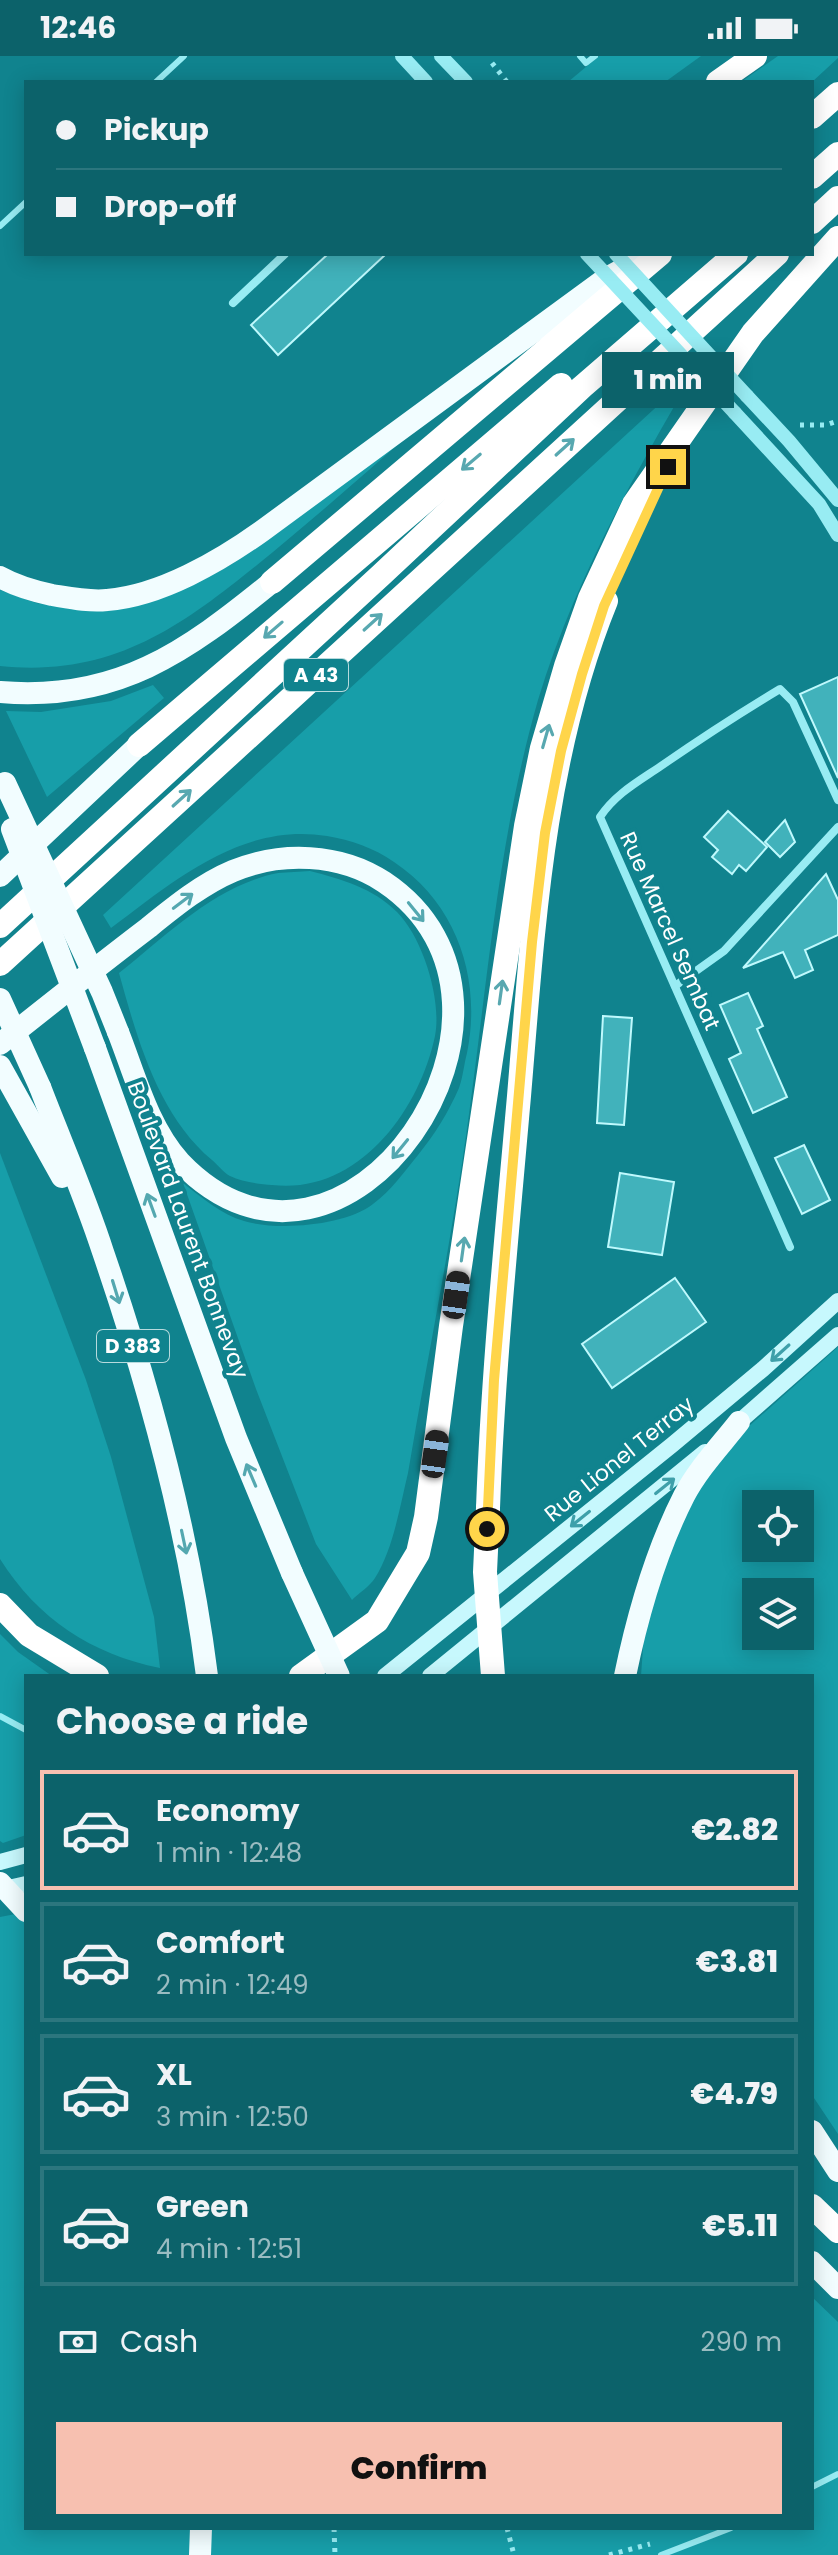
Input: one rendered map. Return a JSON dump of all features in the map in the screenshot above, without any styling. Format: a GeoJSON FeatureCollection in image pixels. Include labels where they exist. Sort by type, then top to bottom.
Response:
{"type":"FeatureCollection","features":[{"type":"Feature","properties":{"kind":"highway"},"geometry":{"type":"LineString","coordinates":[[721,80],[755,56]]}},
{"type":"Feature","properties":{"kind":"highway"},"geometry":{"type":"LineString","coordinates":[[814,115],[838,94]]}},
{"type":"Feature","properties":{"kind":"highway"},"geometry":{"type":"LineString","coordinates":[[814,175],[838,154]]}},
{"type":"Feature","properties":{"kind":"highway"},"geometry":{"type":"LineString","coordinates":[[814,220],[838,198]]}},
{"type":"Feature","properties":{"kind":"highway"},"geometry":{"type":"LineString","coordinates":[[304,1674],[377,1621],[418,1553],[426,1517],[451,1326],[526,826],[542,748],[590,598],[634,504],[689,421],[753,333],[838,238]]}},
{"type":"Feature","properties":{"kind":"highway"},"geometry":{"type":"LineString","coordinates":[[0,577],[37,592],[75,599],[107,600],[147,592],[215,563],[605,279],[645,256]]}},
{"type":"Feature","properties":{"kind":"highway"},"geometry":{"type":"LineString","coordinates":[[0,692],[67,692],[105,684],[142,671],[217,627],[658,256]]}},
{"type":"Feature","properties":{"kind":"highway"},"geometry":{"type":"LineString","coordinates":[[0,876],[139,745],[713,256]]}},
{"type":"Feature","properties":{"kind":"highway","name":"A 43"},"geometry":{"type":"LineString","coordinates":[[0,926],[582,387],[734,256]]}},
{"type":"Feature","properties":{"kind":"highway","name":"A 43"},"geometry":{"type":"LineString","coordinates":[[0,964],[775,256]]}},
{"type":"Feature","properties":{"kind":"highway"},"geometry":{"type":"LineString","coordinates":[[493,1674],[485,1572],[494,1380],[532,942],[545,833],[561,751],[604,606],[689,421]]}},
{"type":"Feature","properties":{"kind":"highway"},"geometry":{"type":"LineString","coordinates":[[0,1044],[193,893],[230,872],[260,861],[317,858],[352,865],[392,888],[413,906],[438,945],[447,969],[453,995],[453,1027],[449,1053],[419,1125],[380,1173],[365,1184],[341,1199],[310,1209],[269,1209],[221,1193],[198,1178],[179,1160],[156,1127],[102,992],[2,785]]}},
{"type":"Feature","properties":{"kind":"highway","name":"Boulevard Laurent Bonnevay"},"geometry":{"type":"LineString","coordinates":[[2,785],[236,1438],[338,1674]]}},
{"type":"Feature","properties":{"kind":"highway","name":"D 383"},"geometry":{"type":"LineString","coordinates":[[0,999],[40,1087],[103,1251],[160,1432],[199,1612],[207,1674]]}},
{"type":"Feature","properties":{"kind":"highway"},"geometry":{"type":"LineString","coordinates":[[0,1066],[103,1251]]}},
{"type":"Feature","properties":{"kind":"highway"},"geometry":{"type":"LineString","coordinates":[[625,1674],[637,1618],[656,1560],[686,1493],[739,1422]]}},
{"type":"Feature","properties":{"kind":"highway"},"geometry":{"type":"LineString","coordinates":[[0,1605],[29,1635],[94,1674]]}},
{"type":"Feature","properties":{"kind":"highway"},"geometry":{"type":"LineString","coordinates":[[0,1883],[24,1909]]}},
{"type":"Feature","properties":{"kind":"highway"},"geometry":{"type":"LineString","coordinates":[[814,2134],[838,2171]]}},
{"type":"Feature","properties":{"kind":"highway"},"geometry":{"type":"LineString","coordinates":[[814,2208],[838,2231]]}},
{"type":"Feature","properties":{"kind":"highway"},"geometry":{"type":"LineString","coordinates":[[814,2264],[838,2288]]}},
{"type":"Feature","properties":{"kind":"highway"},"geometry":{"type":"LineString","coordinates":[[200,2555],[201,2530]]}},
{"type":"Feature","properties":{"kind":"main road","name":"Rue Lionel Terray"},"geometry":{"type":"LineString","coordinates":[[387,1674],[672,1445],[838,1301]]}},
{"type":"Feature","properties":{"kind":"main road"},"geometry":{"type":"LineString","coordinates":[[432,1674],[689,1466],[838,1335]]}},
{"type":"Feature","properties":{"kind":"main road"},"geometry":{"type":"LineString","coordinates":[[0,1862],[24,1856]]}},
{"type":"Feature","properties":{"kind":"main road"},"geometry":{"type":"LineString","coordinates":[[0,1890],[24,1884]]}},
{"type":"Feature","properties":{"kind":"street"},"geometry":{"type":"LineString","coordinates":[[402,56],[424,80]]}},
{"type":"Feature","properties":{"kind":"street"},"geometry":{"type":"LineString","coordinates":[[441,56],[464,80]]}},
{"type":"Feature","properties":{"kind":"street"},"geometry":{"type":"LineString","coordinates":[[233,303],[283,256]]}},
{"type":"Feature","properties":{"kind":"street"},"geometry":{"type":"LineString","coordinates":[[589,256],[819,504],[838,535]]}},
{"type":"Feature","properties":{"kind":"street"},"geometry":{"type":"LineString","coordinates":[[618,256],[789,441],[838,500]]}},
{"type":"Feature","properties":{"kind":"street","name":"Rue Marcel Sembat"},"geometry":{"type":"LineString","coordinates":[[790,1247],[600,817],[609,803],[729,720],[780,689],[793,702],[838,800]]}},
{"type":"Feature","properties":{"kind":"street"},"geometry":{"type":"LineString","coordinates":[[675,986],[724,951],[838,827]]}},
{"type":"Feature","properties":{"kind":"lane"},"geometry":{"type":"LineString","coordinates":[[158,80],[184,56]]}},
{"type":"Feature","properties":{"kind":"lane"},"geometry":{"type":"LineString","coordinates":[[580,56],[586,63],[595,56]]}},
{"type":"Feature","properties":{"kind":"lane"},"geometry":{"type":"LineString","coordinates":[[0,226],[24,204]]}},
{"type":"Feature","properties":{"kind":"lane"},"geometry":{"type":"LineString","coordinates":[[0,1716],[24,1729]]}},
{"type":"Feature","properties":{"kind":"lane"},"geometry":{"type":"LineString","coordinates":[[814,2486],[838,2474]]}},
{"type":"Feature","properties":{"kind":"lane"},"geometry":{"type":"LineString","coordinates":[[661,2555],[726,2530]]}},
{"type":"Feature","properties":{"kind":"path"},"geometry":{"type":"LineString","coordinates":[[492,63],[505,80]]}},
{"type":"Feature","properties":{"kind":"path"},"geometry":{"type":"LineString","coordinates":[[800,425],[826,425],[838,421]]}},
{"type":"Feature","properties":{"kind":"path"},"geometry":{"type":"LineString","coordinates":[[334,2530],[335,2555]]}},
{"type":"Feature","properties":{"kind":"path"},"geometry":{"type":"LineString","coordinates":[[508,2530],[514,2555]]}},
{"type":"Feature","properties":{"kind":"shaded area"},"geometry":{"type":"Polygon","coordinates":[[[599,56],[701,56],[668,80],[570,80],[599,56]]]}},
{"type":"Feature","properties":{"kind":"shaded area"},"geometry":{"type":"Polygon","coordinates":[[[778,56],[838,56],[814,80],[744,80],[778,56]]]}},
{"type":"Feature","properties":{"kind":"shaded area"},"geometry":{"type":"Polygon","coordinates":[[[665,399],[675,405],[616,512],[581,586],[551,662],[524,752],[503,859],[454,1215],[408,1473],[387,1554],[373,1581],[352,1600],[316,1544],[256,1389],[183,1183],[228,1214],[244,1221],[274,1226],[329,1222],[361,1211],[380,1199],[430,1139],[446,1115],[460,1084],[471,1025],[471,998],[460,946],[449,921],[416,879],[378,853],[353,842],[327,836],[296,834],[266,838],[238,847],[185,875],[111,928],[103,915],[665,399]]]}},
{"type":"Feature","properties":{"kind":"shaded area"},"geometry":{"type":"Polygon","coordinates":[[[412,432],[273,552],[180,622],[116,654],[80,663],[42,667],[0,666],[0,590],[36,603],[72,609],[205,579],[276,534],[412,432]]]}},
{"type":"Feature","properties":{"kind":"shaded area"},"geometry":{"type":"Polygon","coordinates":[[[153,685],[164,698],[47,797],[6,711],[41,712],[111,701],[153,685]]]}},
{"type":"Feature","properties":{"kind":"shaded area"},"geometry":{"type":"Polygon","coordinates":[[[310,871],[367,891],[388,904],[406,923],[422,953],[433,988],[435,1036],[415,1093],[399,1119],[379,1143],[357,1162],[331,1177],[303,1185],[251,1182],[226,1173],[193,1142],[177,1121],[142,1049],[119,973],[193,913],[234,888],[278,873],[310,871]]]}},
{"type":"Feature","properties":{"kind":"shaded area"},"geometry":{"type":"Polygon","coordinates":[[[0,1153],[86,1380],[111,1457],[154,1617],[160,1668],[111,1654],[68,1631],[31,1599],[0,1559],[0,1153]]]}},
{"type":"Feature","properties":{"kind":"shaded area"},"geometry":{"type":"Polygon","coordinates":[[[838,1347],[838,2134],[814,2098],[814,1674],[641,1674],[645,1620],[682,1521],[705,1478],[738,1436],[838,1347]]]}},
{"type":"Feature","properties":{"kind":"shaded area"},"geometry":{"type":"Polygon","coordinates":[[[0,1634],[18,1652],[49,1674],[24,1674],[24,1836],[3,1843],[0,1841],[0,1634]]]}},
{"type":"Feature","properties":{"kind":"shaded area"},"geometry":{"type":"Polygon","coordinates":[[[24,1912],[24,2530],[814,2530],[814,2299],[838,2322],[838,2555],[0,2555],[0,1917],[24,1912]]]}},
{"type":"Feature","properties":{"kind":"building"},"geometry":{"type":"Polygon","coordinates":[[[326,256],[384,256],[278,355],[251,325],[326,256]]]}},
{"type":"Feature","properties":{"kind":"building"},"geometry":{"type":"Polygon","coordinates":[[[838,677],[838,778],[800,694],[838,677]]]}},
{"type":"Feature","properties":{"kind":"building"},"geometry":{"type":"Polygon","coordinates":[[[728,811],[767,847],[746,871],[739,865],[732,874],[712,857],[718,850],[704,837],[728,811]]]}},
{"type":"Feature","properties":{"kind":"building"},"geometry":{"type":"Polygon","coordinates":[[[785,820],[795,842],[780,857],[765,842],[785,820]]]}},
{"type":"Feature","properties":{"kind":"building"},"geometry":{"type":"Polygon","coordinates":[[[826,874],[838,900],[838,935],[805,950],[813,970],[795,978],[783,952],[743,968],[826,874]]]}},
{"type":"Feature","properties":{"kind":"building"},"geometry":{"type":"Polygon","coordinates":[[[748,993],[763,1026],[757,1029],[787,1097],[753,1113],[729,1059],[741,1053],[720,1005],[748,993]]]}},
{"type":"Feature","properties":{"kind":"building"},"geometry":{"type":"Polygon","coordinates":[[[603,1016],[632,1018],[624,1125],[597,1123],[603,1016]]]}},
{"type":"Feature","properties":{"kind":"building"},"geometry":{"type":"Polygon","coordinates":[[[804,1145],[830,1200],[802,1214],[775,1158],[804,1145]]]}},
{"type":"Feature","properties":{"kind":"building"},"geometry":{"type":"Polygon","coordinates":[[[620,1173],[674,1182],[662,1255],[608,1247],[620,1173]]]}},
{"type":"Feature","properties":{"kind":"building"},"geometry":{"type":"Polygon","coordinates":[[[675,1278],[706,1322],[612,1388],[582,1344],[675,1278]]]}},
{"type":"Feature","properties":{"kind":"route"},"geometry":{"type":"LineString","coordinates":[[487,1529],[494,1380],[532,942],[545,833],[561,751],[604,606],[668,467]]}}]}
